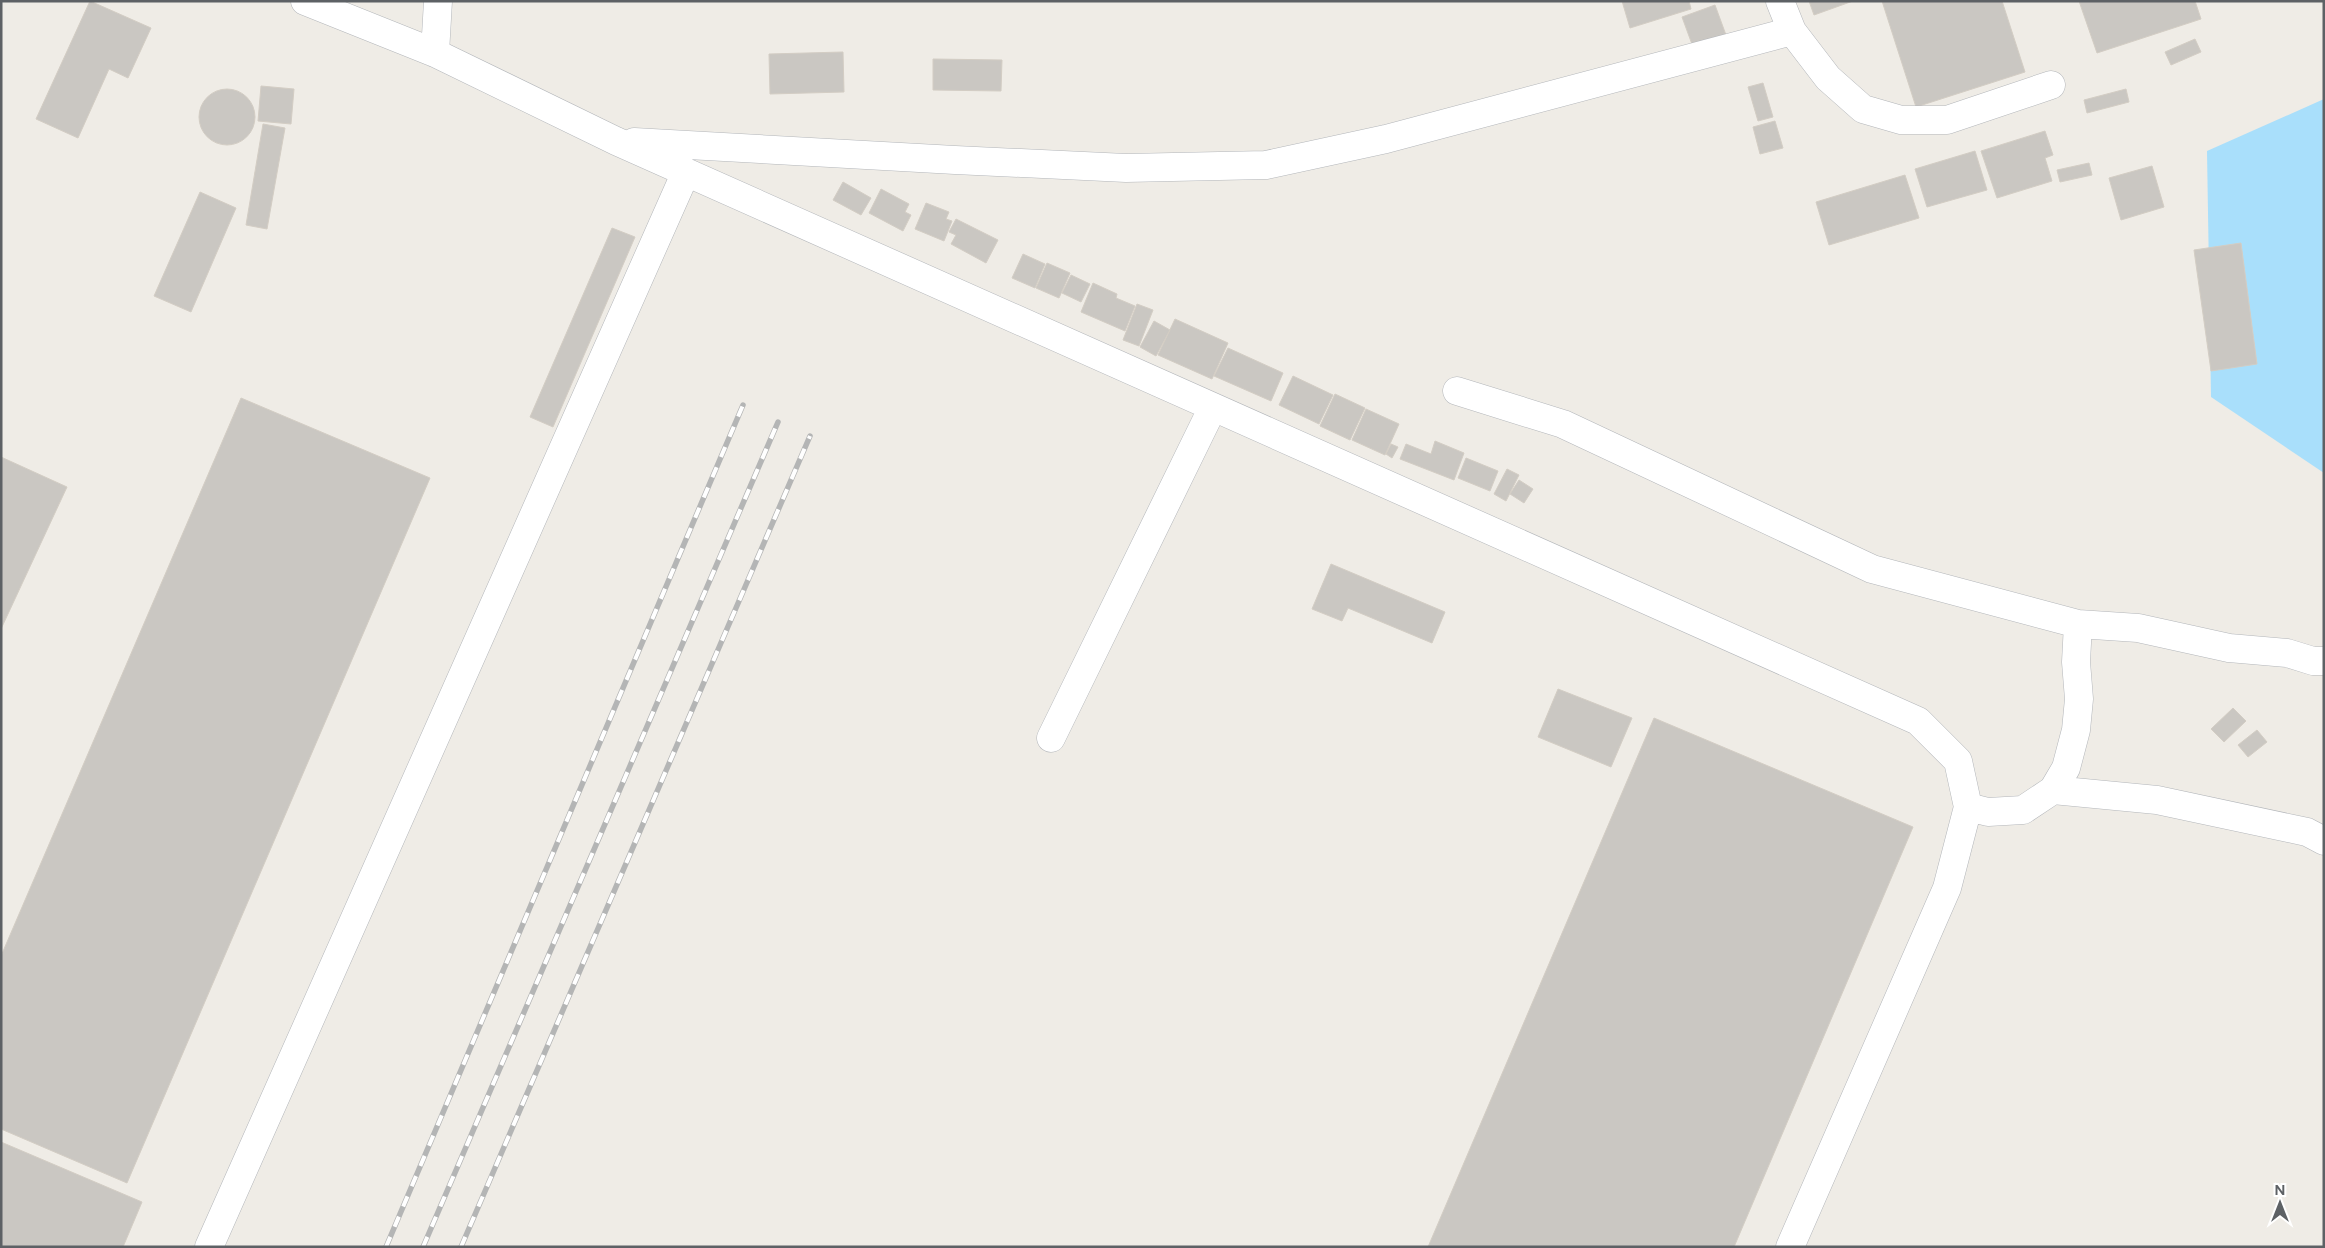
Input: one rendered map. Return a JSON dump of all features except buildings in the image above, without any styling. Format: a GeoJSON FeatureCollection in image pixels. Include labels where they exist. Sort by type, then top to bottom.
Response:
{"type":"FeatureCollection","features":[{"type":"Feature","properties":{"kind":"lane"},"geometry":{"type":"LineString","coordinates":[[305,1],[435,53],[616,141],[1918,721],[1958,761],[1968,807],[1947,888],[1790,1247]]}},
{"type":"Feature","properties":{"kind":"lane"},"geometry":{"type":"LineString","coordinates":[[435,53],[438,1]]}},
{"type":"Feature","properties":{"kind":"lane"},"geometry":{"type":"LineString","coordinates":[[1780,1],[1792,31],[1828,78],[1863,109],[1901,120],[1947,120],[2051,85]]}},
{"type":"Feature","properties":{"kind":"lane"},"geometry":{"type":"LineString","coordinates":[[616,141],[1126,168],[1266,164],[1386,139],[1792,31]]}},
{"type":"Feature","properties":{"kind":"lane"},"geometry":{"type":"LineString","coordinates":[[209,1247],[686,172]]}},
{"type":"Feature","properties":{"kind":"lane"},"geometry":{"type":"LineString","coordinates":[[1457,392],[1563,424],[1872,569],[2078,624],[2138,628],[2229,648],[2287,653],[2320,659]]}},
{"type":"Feature","properties":{"kind":"lane"},"geometry":{"type":"LineString","coordinates":[[1051,738],[1213,407]]}},
{"type":"Feature","properties":{"kind":"lane"},"geometry":{"type":"LineString","coordinates":[[1968,807],[1988,812],[2023,810],[2052,790],[2066,768],[2076,730],[2079,699],[2076,662],[2078,624]]}},
{"type":"Feature","properties":{"kind":"lane"},"geometry":{"type":"LineString","coordinates":[[2052,790],[2157,800],[2307,832],[2324,842]]}},
{"type":"Feature","properties":{"kind":"water"},"geometry":{"type":"Polygon","coordinates":[[[2324,99],[2324,473],[2211,397],[2207,151],[2324,99]]]}},
{"type":"Feature","properties":{"kind":"railway"},"geometry":{"type":"LineString","coordinates":[[386,1247],[743,405]]}},
{"type":"Feature","properties":{"kind":"railway"},"geometry":{"type":"LineString","coordinates":[[423,1247],[778,422]]}},
{"type":"Feature","properties":{"kind":"railway"},"geometry":{"type":"LineString","coordinates":[[461,1247],[810,436]]}}]}
